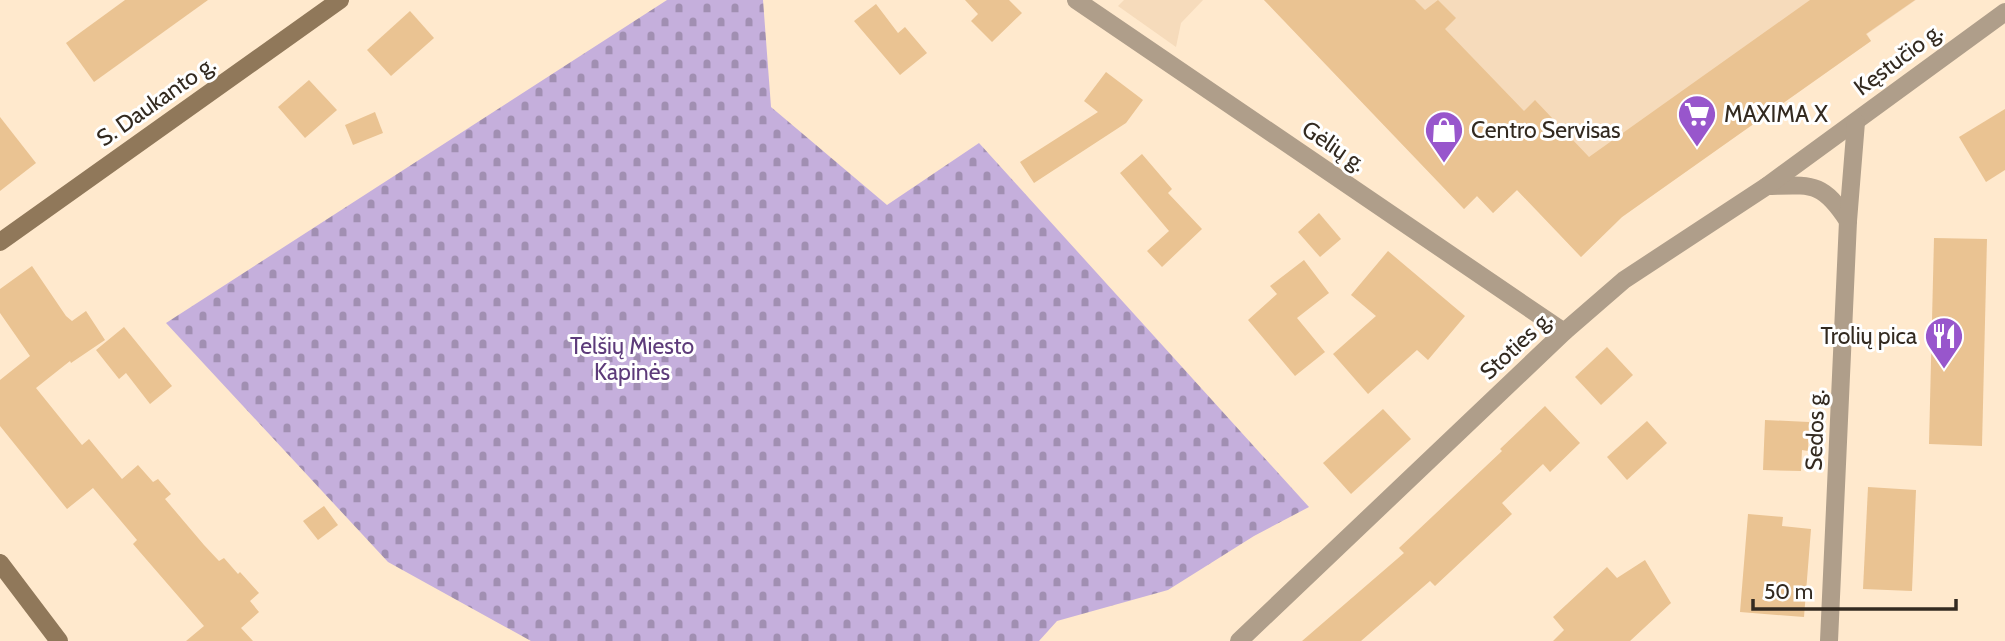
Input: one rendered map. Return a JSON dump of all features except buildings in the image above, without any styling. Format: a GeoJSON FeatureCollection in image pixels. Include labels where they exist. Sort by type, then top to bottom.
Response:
{"type":"FeatureCollection","features":[{"type":"Feature","properties":{"kind":"main road","name":"S. Daukanto g."},"geometry":{"type":"LineString","coordinates":[[0,242],[340,0]]}},
{"type":"Feature","properties":{"kind":"main road"},"geometry":{"type":"LineString","coordinates":[[0,564],[60,641]]}},
{"type":"Feature","properties":{"kind":"street","name":"Gėlių g."},"geometry":{"type":"LineString","coordinates":[[1076,0],[1564,332]]}},
{"type":"Feature","properties":{"kind":"street","name":"Kęstučio g."},"geometry":{"type":"LineString","coordinates":[[1856,122],[2005,12]]}},
{"type":"Feature","properties":{"kind":"street","name":"Stoties g."},"geometry":{"type":"LineString","coordinates":[[1239,641],[1564,332],[1624,280],[1767,186],[1856,122]]}},
{"type":"Feature","properties":{"kind":"street","name":"Sedos g."},"geometry":{"type":"LineString","coordinates":[[1829,641],[1848,221],[1856,122]]}},
{"type":"Feature","properties":{"kind":"street"},"geometry":{"type":"LineString","coordinates":[[1767,186],[1801,185],[1818,188],[1835,200],[1848,221]]}},
{"type":"Feature","properties":{"kind":"shaded area"},"geometry":{"type":"Polygon","coordinates":[[[1124,0],[1203,0],[1181,23],[1176,47],[1118,6],[1124,0]]]}},
{"type":"Feature","properties":{"kind":"shaded area"},"geometry":{"type":"Polygon","coordinates":[[[1264,0],[1916,0],[1867,34],[1871,41],[1622,217],[1581,257],[1517,190],[1493,213],[1477,196],[1464,209],[1264,0]]]}},
{"type":"Feature","properties":{"kind":"green space","name":"Telšių Miesto Kapinės"},"geometry":{"type":"Polygon","coordinates":[[[667,0],[763,0],[771,107],[887,205],[979,143],[1309,507],[1254,536],[1168,590],[1057,621],[1039,641],[531,641],[388,562],[166,323],[667,0]]]}},
{"type":"Feature","properties":{"kind":"place","name":"MAXIMA X"},"geometry":{"type":"Point","coordinates":[1697,148]}},
{"type":"Feature","properties":{"kind":"place","name":"Centro Servisas"},"geometry":{"type":"Point","coordinates":[1444,164]}},
{"type":"Feature","properties":{"kind":"place","name":"Trolių pica"},"geometry":{"type":"Point","coordinates":[1944,370]}}]}
